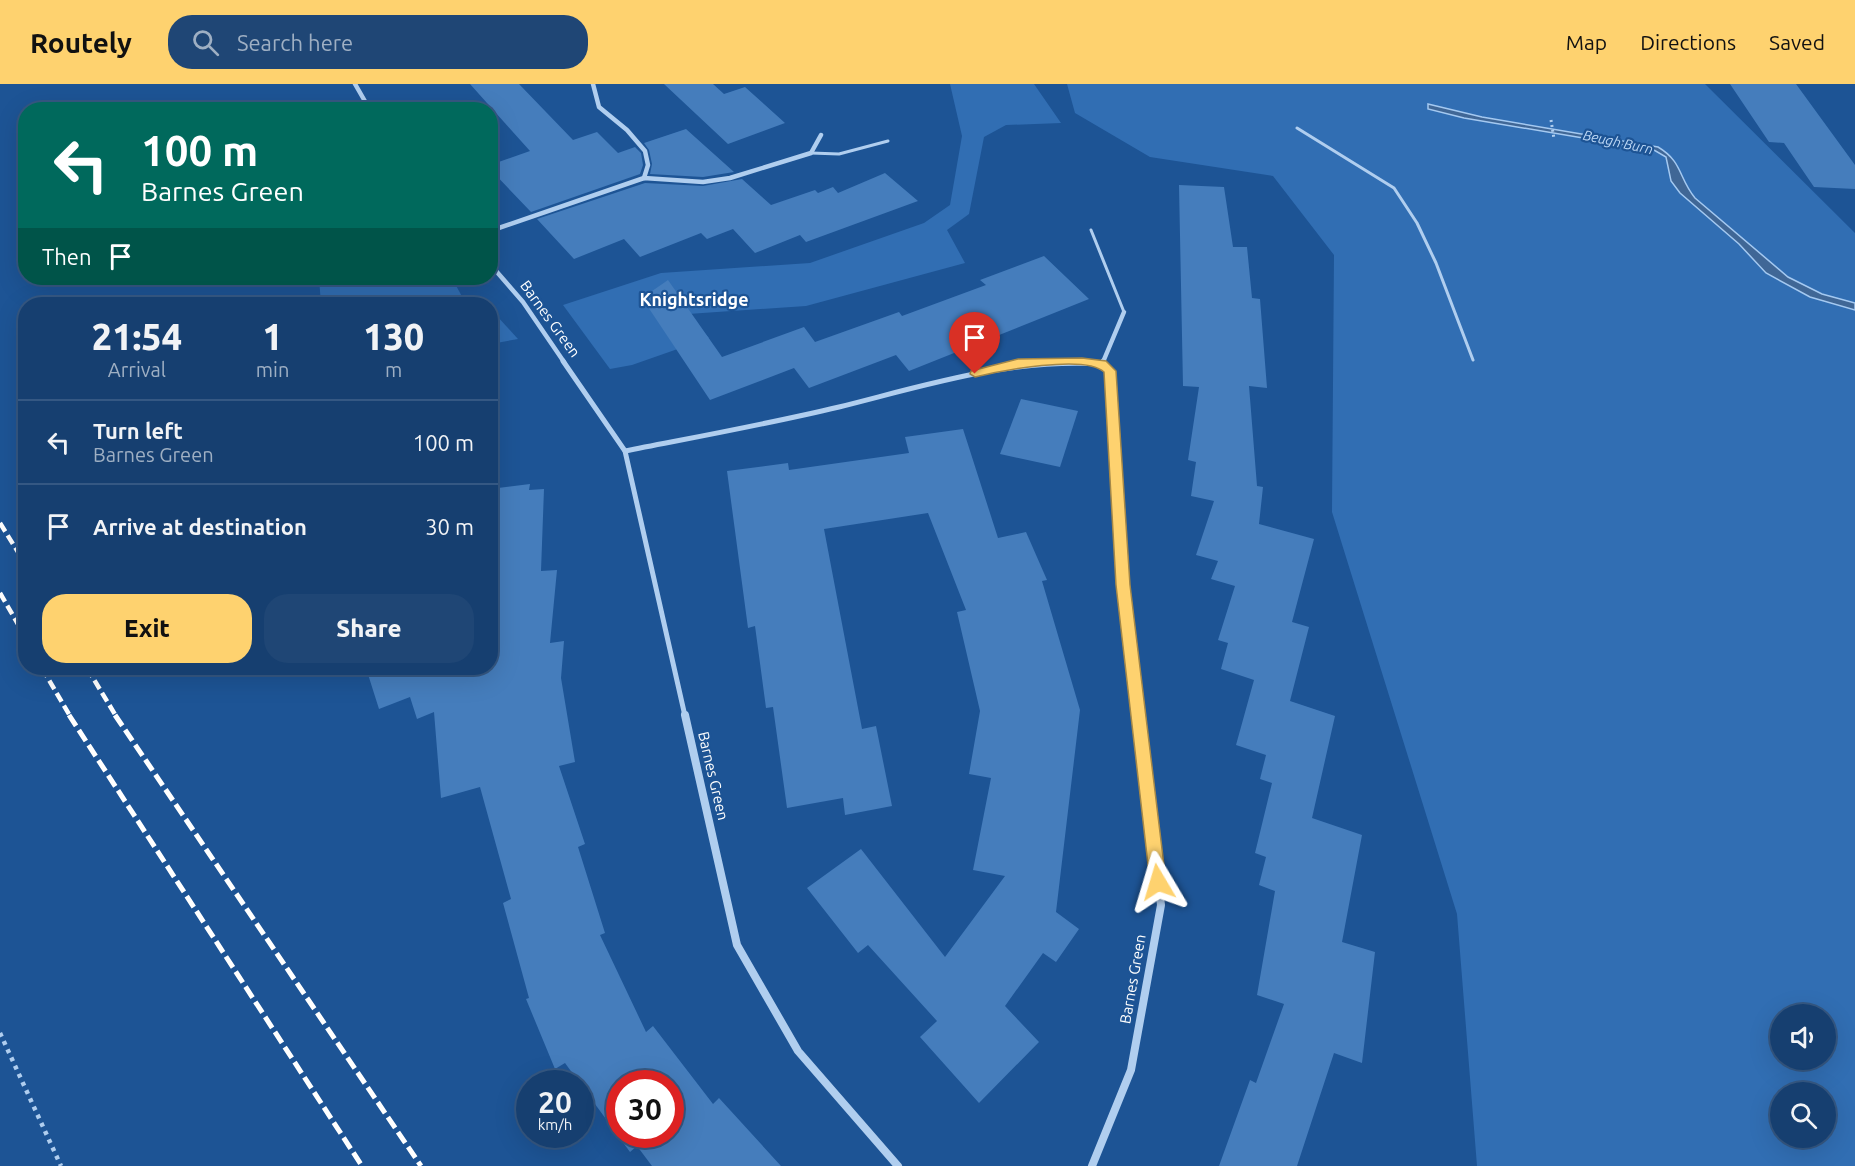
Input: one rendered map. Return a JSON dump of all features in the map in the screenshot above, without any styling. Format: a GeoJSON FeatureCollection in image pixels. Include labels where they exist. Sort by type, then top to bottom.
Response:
{"type":"FeatureCollection","features":[{"type":"Feature","properties":{"kind":"street"},"geometry":{"type":"LineString","coordinates":[[355,84],[365,102]]}},
{"type":"Feature","properties":{"kind":"street"},"geometry":{"type":"LineString","coordinates":[[593,84],[599,107],[627,130],[645,151],[648,165],[644,178]]}},
{"type":"Feature","properties":{"kind":"street"},"geometry":{"type":"LineString","coordinates":[[498,228],[644,178],[703,182],[730,178],[811,153],[821,135]]}},
{"type":"Feature","properties":{"kind":"street","name":"Barnes Green"},"geometry":{"type":"LineString","coordinates":[[498,273],[523,302],[625,451],[737,945],[798,1051],[898,1166]]}},
{"type":"Feature","properties":{"kind":"street"},"geometry":{"type":"LineString","coordinates":[[625,451],[783,420],[1018,363],[1102,364],[1124,312]]}},
{"type":"Feature","properties":{"kind":"street","name":"Barnes Green"},"geometry":{"type":"LineString","coordinates":[[1092,1166],[1131,1070],[1161,905],[1123,585],[1110,371],[1102,364]]}},
{"type":"Feature","properties":{"kind":"lane"},"geometry":{"type":"LineString","coordinates":[[1297,128],[1394,188],[1417,223],[1436,263],[1473,360]]}},
{"type":"Feature","properties":{"kind":"lane"},"geometry":{"type":"LineString","coordinates":[[811,153],[839,154],[888,141]]}},
{"type":"Feature","properties":{"kind":"lane"},"geometry":{"type":"LineString","coordinates":[[1091,230],[1124,312]]}},
{"type":"Feature","properties":{"kind":"path"},"geometry":{"type":"LineString","coordinates":[[1551,120],[1554,139]]}},
{"type":"Feature","properties":{"kind":"path"},"geometry":{"type":"LineString","coordinates":[[0,1033],[61,1166]]}},
{"type":"Feature","properties":{"kind":"shaded area"},"geometry":{"type":"Polygon","coordinates":[[[950,84],[1034,84],[1061,123],[1006,125],[984,137],[969,214],[947,230],[965,263],[806,306],[688,314],[709,338],[632,365],[610,369],[563,305],[661,273],[810,263],[924,223],[950,205],[962,136],[950,84]]]}},
{"type":"Feature","properties":{"kind":"shaded area"},"geometry":{"type":"Polygon","coordinates":[[[1067,84],[1705,84],[1855,233],[1855,1166],[1477,1166],[1457,914],[1332,512],[1334,255],[1273,176],[1150,157],[1075,113],[1067,84]]]}},
{"type":"Feature","properties":{"kind":"shaded area"},"geometry":{"type":"Polygon","coordinates":[[[320,285],[456,285],[462,297],[320,297],[320,285]]]}},
{"type":"Feature","properties":{"kind":"shaded area"},"geometry":{"type":"Polygon","coordinates":[[[498,317],[518,339],[498,343],[498,317]]]}},
{"type":"Feature","properties":{"kind":"water","name":"Beugh Burn"},"geometry":{"type":"Polygon","coordinates":[[[1428,104],[1482,117],[1658,147],[1672,158],[1695,198],[1788,277],[1822,294],[1855,303],[1855,310],[1810,297],[1766,273],[1739,244],[1680,193],[1671,181],[1666,157],[1654,150],[1464,118],[1428,109],[1428,104]]]}},
{"type":"Feature","properties":{"kind":"building"},"geometry":{"type":"Polygon","coordinates":[[[470,84],[519,84],[573,140],[597,132],[618,153],[635,147],[641,153],[643,165],[640,174],[531,212],[498,177],[498,162],[530,151],[498,115],[498,102],[486,102],[470,84]]]}},
{"type":"Feature","properties":{"kind":"building"},"geometry":{"type":"Polygon","coordinates":[[[664,84],[713,84],[724,94],[745,87],[785,123],[728,144],[664,84]]]}},
{"type":"Feature","properties":{"kind":"building"},"geometry":{"type":"Polygon","coordinates":[[[1730,84],[1796,84],[1855,165],[1855,189],[1814,187],[1784,143],[1769,142],[1730,84]]]}},
{"type":"Feature","properties":{"kind":"building"},"geometry":{"type":"Polygon","coordinates":[[[686,129],[734,172],[703,177],[650,174],[652,164],[649,150],[644,143],[686,129]]]}},
{"type":"Feature","properties":{"kind":"building"},"geometry":{"type":"Polygon","coordinates":[[[885,173],[918,201],[806,242],[800,235],[755,253],[733,229],[707,239],[701,233],[640,257],[624,239],[574,259],[537,219],[645,183],[703,186],[742,179],[771,205],[815,190],[818,193],[833,187],[838,193],[885,173]]]}},
{"type":"Feature","properties":{"kind":"building"},"geometry":{"type":"Polygon","coordinates":[[[1179,185],[1224,187],[1233,247],[1247,247],[1252,298],[1260,299],[1267,388],[1249,386],[1257,486],[1263,487],[1259,524],[1314,539],[1292,622],[1309,627],[1290,701],[1335,716],[1312,818],[1362,835],[1342,942],[1375,952],[1362,1063],[1334,1053],[1297,1166],[1219,1166],[1250,1080],[1256,1083],[1284,1004],[1257,995],[1275,891],[1259,885],[1266,857],[1255,853],[1272,783],[1260,779],[1266,755],[1236,745],[1254,680],[1221,669],[1228,643],[1218,640],[1235,586],[1211,579],[1218,561],[1196,555],[1214,501],[1191,496],[1196,462],[1188,460],[1199,387],[1183,386],[1179,185]]]}},
{"type":"Feature","properties":{"kind":"building"},"geometry":{"type":"Polygon","coordinates":[[[1044,256],[1089,299],[909,371],[896,355],[809,388],[794,368],[710,400],[642,298],[668,280],[722,357],[804,327],[815,342],[899,312],[902,316],[986,285],[980,280],[1044,256]]]}},
{"type":"Feature","properties":{"kind":"building"},"geometry":{"type":"Polygon","coordinates":[[[1021,399],[1078,411],[1060,467],[1000,454],[1021,399]]]}},
{"type":"Feature","properties":{"kind":"building"},"geometry":{"type":"Polygon","coordinates":[[[963,429],[998,538],[1026,532],[1047,580],[1042,581],[1080,710],[1056,912],[1079,929],[1056,962],[1043,953],[1005,1006],[1039,1042],[979,1103],[920,1037],[937,1021],[868,945],[858,953],[807,888],[861,849],[945,957],[1005,876],[973,870],[991,778],[969,774],[980,711],[957,612],[966,610],[928,513],[824,529],[862,729],[876,726],[892,806],[845,815],[843,798],[787,808],[773,707],[766,708],[755,626],[748,628],[727,471],[788,463],[789,470],[909,453],[905,437],[963,429]]]}},
{"type":"Feature","properties":{"kind":"building"},"geometry":{"type":"Polygon","coordinates":[[[530,484],[529,490],[544,489],[541,571],[557,570],[550,643],[564,641],[561,678],[575,762],[559,766],[585,844],[578,847],[605,933],[600,935],[646,1032],[653,1026],[713,1104],[719,1098],[781,1166],[652,1166],[638,1148],[684,1148],[684,1070],[606,1070],[606,1119],[594,1103],[594,1070],[570,1070],[565,1063],[555,1069],[526,999],[529,998],[503,903],[511,899],[480,787],[441,798],[434,712],[417,719],[410,697],[379,709],[368,675],[498,675],[498,488],[530,484]]]}},
{"type":"Feature","properties":{"kind":"railway"},"geometry":{"type":"LineString","coordinates":[[0,523],[18,552]]}},
{"type":"Feature","properties":{"kind":"railway"},"geometry":{"type":"LineString","coordinates":[[0,593],[18,624]]}},
{"type":"Feature","properties":{"kind":"railway"},"geometry":{"type":"LineString","coordinates":[[46,675],[70,716]]}},
{"type":"Feature","properties":{"kind":"railway"},"geometry":{"type":"LineString","coordinates":[[91,675],[116,716]]}},
{"type":"Feature","properties":{"kind":"railway"},"geometry":{"type":"LineString","coordinates":[[69,715],[362,1166]]}},
{"type":"Feature","properties":{"kind":"railway"},"geometry":{"type":"LineString","coordinates":[[115,715],[421,1166]]}},
{"type":"Feature","properties":{"kind":"district","name":"Knightsridge"},"geometry":{"type":"Point","coordinates":[694,300]}},
{"type":"Feature","properties":{"kind":"route"},"geometry":{"type":"LineString","coordinates":[[975,374],[1018,363],[1082,362],[1102,364],[1110,371],[1123,585],[1158,882]]}}]}
